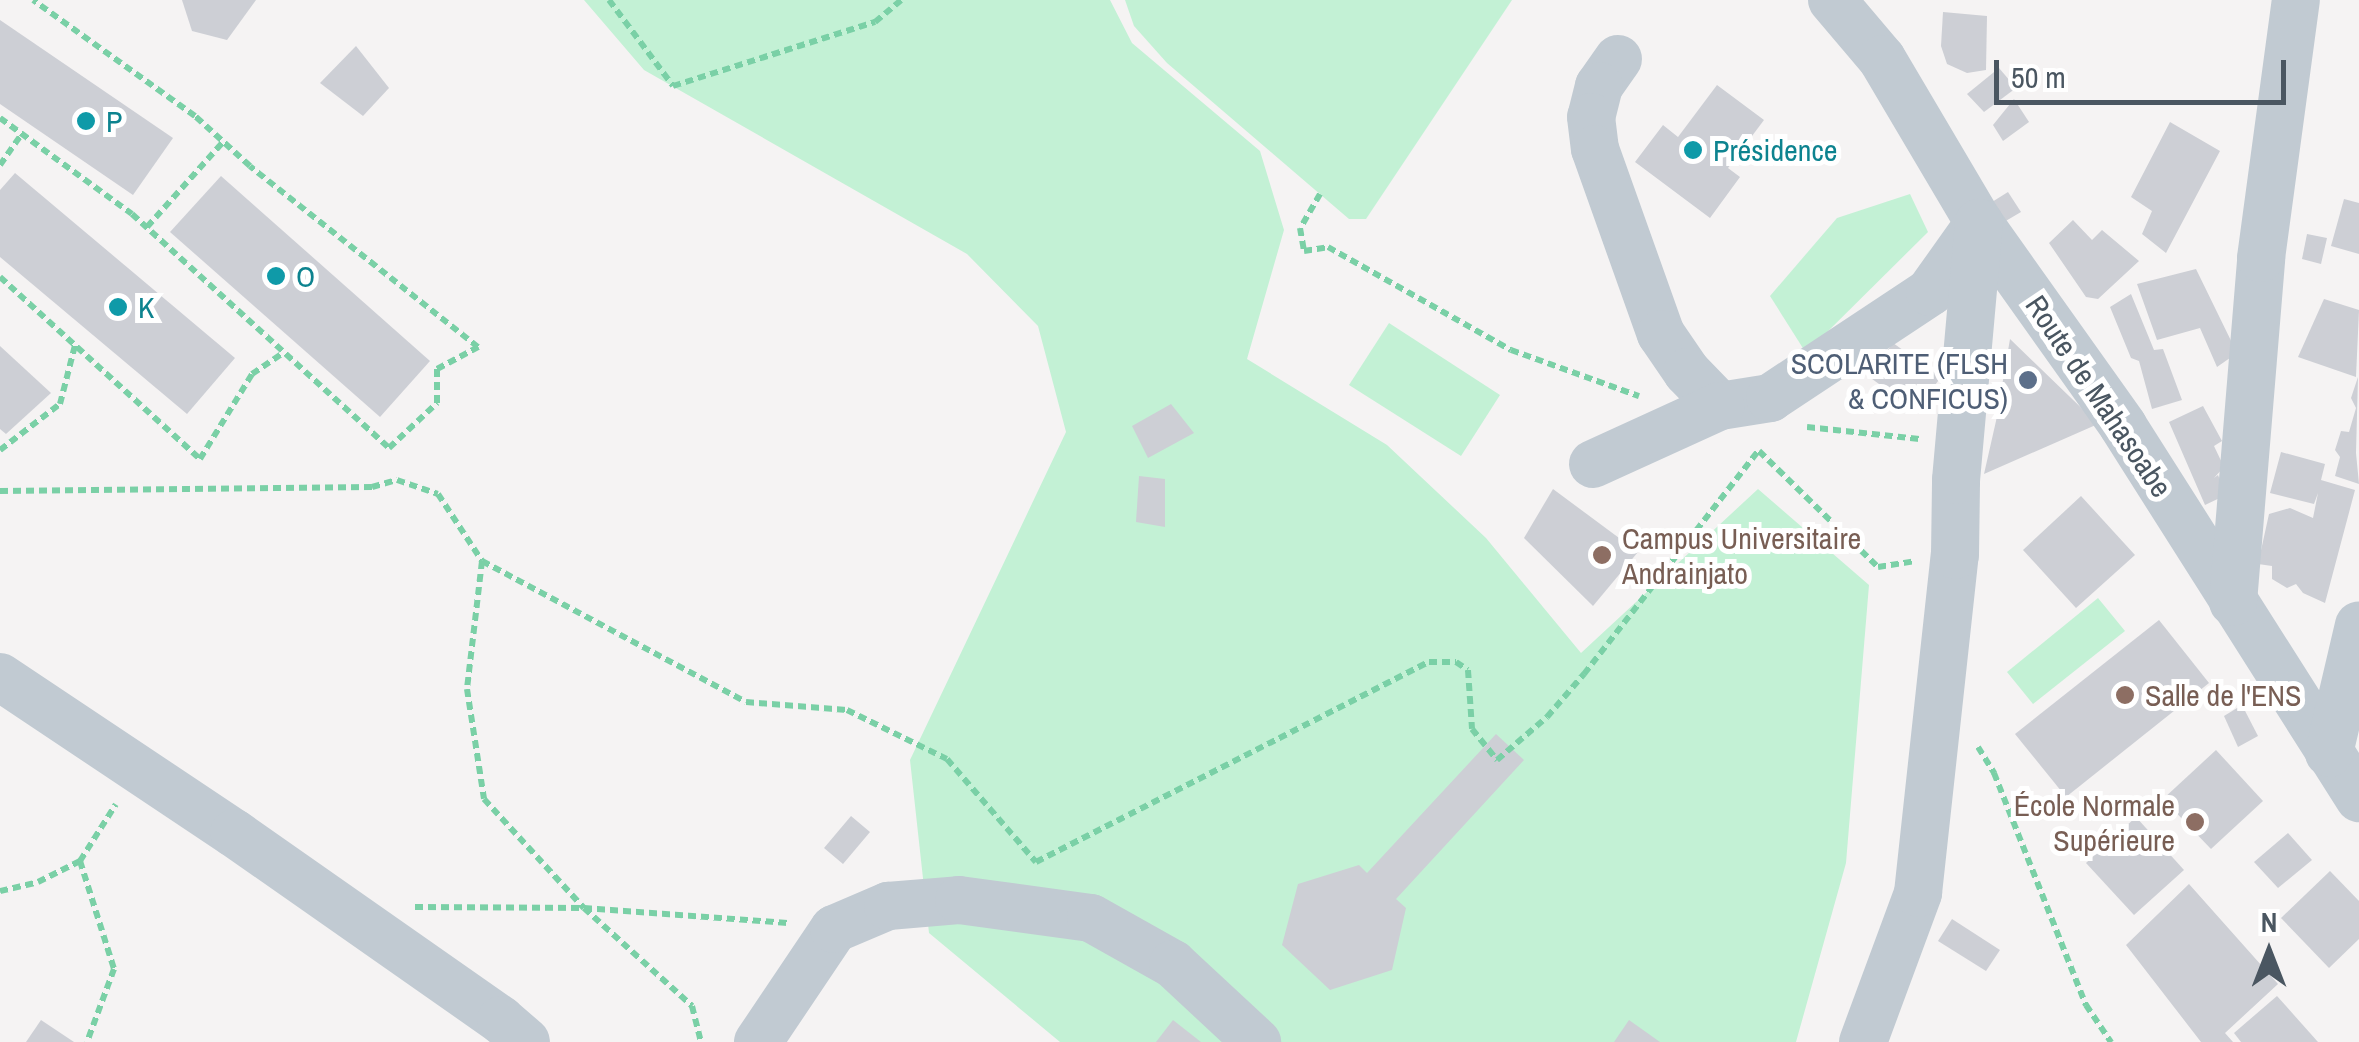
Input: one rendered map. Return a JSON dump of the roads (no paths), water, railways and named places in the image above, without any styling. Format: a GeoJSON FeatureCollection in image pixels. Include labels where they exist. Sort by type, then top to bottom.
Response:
{"type":"FeatureCollection","features":[{"type":"Feature","properties":{"kind":"street","name":"Route de Mahasoabe"},"geometry":{"type":"LineString","coordinates":[[1832,0],[1882,58],[1979,223],[2123,426],[2359,798]]}},
{"type":"Feature","properties":{"kind":"street"},"geometry":{"type":"LineString","coordinates":[[2233,602],[2260,258],[2296,0]]}},
{"type":"Feature","properties":{"kind":"street"},"geometry":{"type":"LineString","coordinates":[[1618,59],[1599,86],[1592,117],[1595,150],[1661,334],[1687,372],[1720,406]]}},
{"type":"Feature","properties":{"kind":"street"},"geometry":{"type":"LineString","coordinates":[[1593,464],[1720,406],[1770,398],[1930,292],[1979,223]]}},
{"type":"Feature","properties":{"kind":"street"},"geometry":{"type":"LineString","coordinates":[[1863,1042],[1918,893],[1954,555],[1979,223]]}},
{"type":"Feature","properties":{"kind":"street"},"geometry":{"type":"LineString","coordinates":[[2328,753],[2359,625]]}},
{"type":"Feature","properties":{"kind":"street"},"geometry":{"type":"LineString","coordinates":[[0,677],[338,906],[501,1020],[526,1042]]}},
{"type":"Feature","properties":{"kind":"street"},"geometry":{"type":"LineString","coordinates":[[758,1042],[834,929],[888,906],[959,900],[1091,918],[1172,964],[1257,1042]]}},
{"type":"Feature","properties":{"kind":"place","name":"P"},"geometry":{"type":"Point","coordinates":[86,121]}},
{"type":"Feature","properties":{"kind":"place","name":"Présidence"},"geometry":{"type":"Point","coordinates":[1693,150]}},
{"type":"Feature","properties":{"kind":"place","name":"O"},"geometry":{"type":"Point","coordinates":[276,276]}},
{"type":"Feature","properties":{"kind":"place","name":"K"},"geometry":{"type":"Point","coordinates":[118,307]}},
{"type":"Feature","properties":{"kind":"place","name":"SCOLARITE (FLSH & CONFICUS)"},"geometry":{"type":"Point","coordinates":[2028,380]}},
{"type":"Feature","properties":{"kind":"place","name":"Campus Universitaire Andrainjato"},"geometry":{"type":"Point","coordinates":[1602,555]}},
{"type":"Feature","properties":{"kind":"place","name":"Salle de l'ENS"},"geometry":{"type":"Point","coordinates":[2125,695]}},
{"type":"Feature","properties":{"kind":"place","name":"École Normale Supérieure"},"geometry":{"type":"Point","coordinates":[2195,822]}}]}
